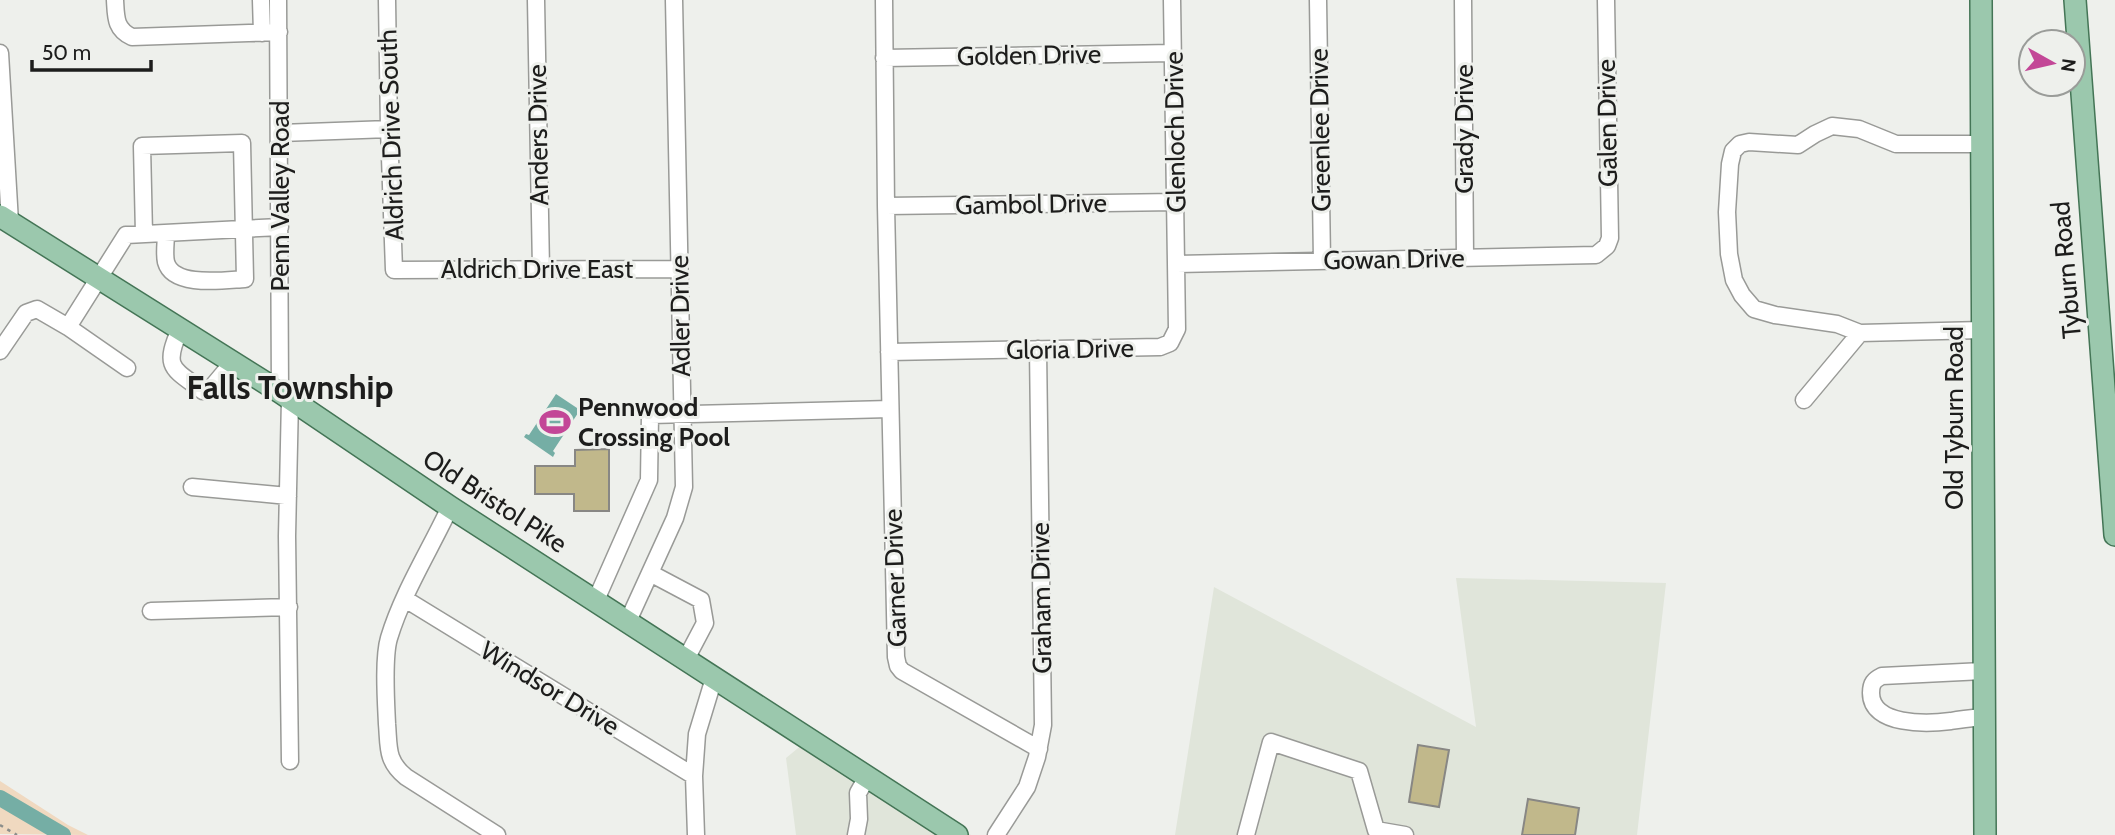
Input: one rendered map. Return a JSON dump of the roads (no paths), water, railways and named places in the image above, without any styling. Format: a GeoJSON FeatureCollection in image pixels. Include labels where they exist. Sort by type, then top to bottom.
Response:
{"type":"FeatureCollection","features":[{"type":"Feature","properties":{"kind":"main road","name":"Old Tyburn Road"},"geometry":{"type":"LineString","coordinates":[[1981,0],[1985,835]]}},
{"type":"Feature","properties":{"kind":"main road","name":"Tyburn Road"},"geometry":{"type":"LineString","coordinates":[[2075,0],[2115,535]]}},
{"type":"Feature","properties":{"kind":"main road","name":"Old Bristol Pike"},"geometry":{"type":"LineString","coordinates":[[5,219],[285,395],[450,507],[957,835]]}},
{"type":"Feature","properties":{"kind":"street"},"geometry":{"type":"LineString","coordinates":[[115,0],[116,20],[123,32],[137,37],[279,32]]}},
{"type":"Feature","properties":{"kind":"street"},"geometry":{"type":"LineString","coordinates":[[261,0],[262,33]]}},
{"type":"Feature","properties":{"kind":"street","name":"Penn Valley Road"},"geometry":{"type":"LineString","coordinates":[[278,0],[280,227],[288,496],[290,761]]}},
{"type":"Feature","properties":{"kind":"street","name":"Aldrich Drive South"},"geometry":{"type":"LineString","coordinates":[[387,0],[394,270]]}},
{"type":"Feature","properties":{"kind":"street","name":"Anders Drive"},"geometry":{"type":"LineString","coordinates":[[536,0],[541,269]]}},
{"type":"Feature","properties":{"kind":"street","name":"Adler Drive"},"geometry":{"type":"LineString","coordinates":[[628,621],[682,500],[684,487],[674,0]]}},
{"type":"Feature","properties":{"kind":"street","name":"Garner Drive"},"geometry":{"type":"LineString","coordinates":[[884,0],[890,409],[898,666],[902,671],[1039,749]]}},
{"type":"Feature","properties":{"kind":"street","name":"Glenloch Drive"},"geometry":{"type":"LineString","coordinates":[[1172,0],[1177,264]]}},
{"type":"Feature","properties":{"kind":"street","name":"Greenlee Drive"},"geometry":{"type":"LineString","coordinates":[[1318,0],[1322,261]]}},
{"type":"Feature","properties":{"kind":"street","name":"Grady Drive"},"geometry":{"type":"LineString","coordinates":[[1463,0],[1465,258]]}},
{"type":"Feature","properties":{"kind":"street","name":"Galen Drive"},"geometry":{"type":"LineString","coordinates":[[1606,0],[1610,238],[1607,246]]}},
{"type":"Feature","properties":{"kind":"street"},"geometry":{"type":"LineString","coordinates":[[0,53],[5,219]]}},
{"type":"Feature","properties":{"kind":"street","name":"Golden Drive"},"geometry":{"type":"LineString","coordinates":[[884,58],[1173,53]]}},
{"type":"Feature","properties":{"kind":"street"},"geometry":{"type":"LineString","coordinates":[[1982,145],[1896,144],[1859,129],[1832,126],[1798,145],[1749,142],[1740,144],[1733,151],[1728,181],[1729,254],[1734,280],[1754,309],[1775,316],[1837,324],[1860,333],[1982,330]]}},
{"type":"Feature","properties":{"kind":"street"},"geometry":{"type":"LineString","coordinates":[[281,133],[389,129]]}},
{"type":"Feature","properties":{"kind":"street"},"geometry":{"type":"LineString","coordinates":[[144,234],[142,146],[242,143],[245,279],[189,280],[174,273],[166,261],[166,233]]}},
{"type":"Feature","properties":{"kind":"street","name":"Gambol Drive"},"geometry":{"type":"LineString","coordinates":[[886,206],[1176,202]]}},
{"type":"Feature","properties":{"kind":"street"},"geometry":{"type":"LineString","coordinates":[[68,327],[126,235],[280,227]]}},
{"type":"Feature","properties":{"kind":"street","name":"Gowan Drive"},"geometry":{"type":"LineString","coordinates":[[1177,264],[1596,254],[1607,246]]}},
{"type":"Feature","properties":{"kind":"street","name":"Gloria Drive"},"geometry":{"type":"LineString","coordinates":[[889,352],[1160,347],[1170,343],[1177,329],[1177,264]]}},
{"type":"Feature","properties":{"kind":"street","name":"Aldrich Drive East"},"geometry":{"type":"LineString","coordinates":[[394,270],[679,269]]}},
{"type":"Feature","properties":{"kind":"street"},"geometry":{"type":"LineString","coordinates":[[0,351],[26,313],[37,309],[127,368]]}},
{"type":"Feature","properties":{"kind":"street"},"geometry":{"type":"LineString","coordinates":[[180,329],[170,362],[177,372],[203,391],[212,387],[233,362]]}},
{"type":"Feature","properties":{"kind":"street"},"geometry":{"type":"LineString","coordinates":[[1804,400],[1860,333]]}},
{"type":"Feature","properties":{"kind":"street","name":"Graham Drive"},"geometry":{"type":"LineString","coordinates":[[996,835],[1027,787],[1039,749],[1043,725],[1038,349]]}},
{"type":"Feature","properties":{"kind":"street"},"geometry":{"type":"LineString","coordinates":[[596,600],[649,480],[650,415],[890,409]]}},
{"type":"Feature","properties":{"kind":"street"},"geometry":{"type":"LineString","coordinates":[[192,486],[288,496]]}},
{"type":"Feature","properties":{"kind":"street"},"geometry":{"type":"LineString","coordinates":[[450,507],[405,599],[388,641],[386,702],[391,760],[396,769],[406,777],[497,835]]}},
{"type":"Feature","properties":{"kind":"street"},"geometry":{"type":"LineString","coordinates":[[650,573],[701,600],[705,623],[686,659]]}},
{"type":"Feature","properties":{"kind":"street","name":"Windsor Drive"},"geometry":{"type":"LineString","coordinates":[[405,599],[694,776]]}},
{"type":"Feature","properties":{"kind":"street"},"geometry":{"type":"LineString","coordinates":[[151,611],[289,607]]}},
{"type":"Feature","properties":{"kind":"street"},"geometry":{"type":"LineString","coordinates":[[1983,671],[1882,676],[1874,680],[1871,702],[1877,710],[1890,717],[1909,721],[1984,717]]}},
{"type":"Feature","properties":{"kind":"street"},"geometry":{"type":"LineString","coordinates":[[696,835],[694,776],[697,734],[714,678]]}},
{"type":"Feature","properties":{"kind":"street"},"geometry":{"type":"LineString","coordinates":[[1246,835],[1271,742],[1359,771],[1376,830],[1405,835]]}},
{"type":"Feature","properties":{"kind":"street"},"geometry":{"type":"LineString","coordinates":[[856,835],[859,819],[858,793],[867,777]]}},
{"type":"Feature","properties":{"kind":"water","name":"Pennwood Crossing Pool"},"geometry":{"type":"Polygon","coordinates":[[[556,394],[580,410],[553,451],[553,457],[524,437],[529,435],[556,394]]]}},
{"type":"Feature","properties":{"kind":"waterway"},"geometry":{"type":"LineString","coordinates":[[0,798],[63,835]]}},
{"type":"Feature","properties":{"kind":"place","name":"Pennwood Crossing Pool"},"geometry":{"type":"Point","coordinates":[555,422]}},
{"type":"Feature","properties":{"kind":"district","name":"Falls Township"},"geometry":{"type":"Point","coordinates":[290,387]}}]}
